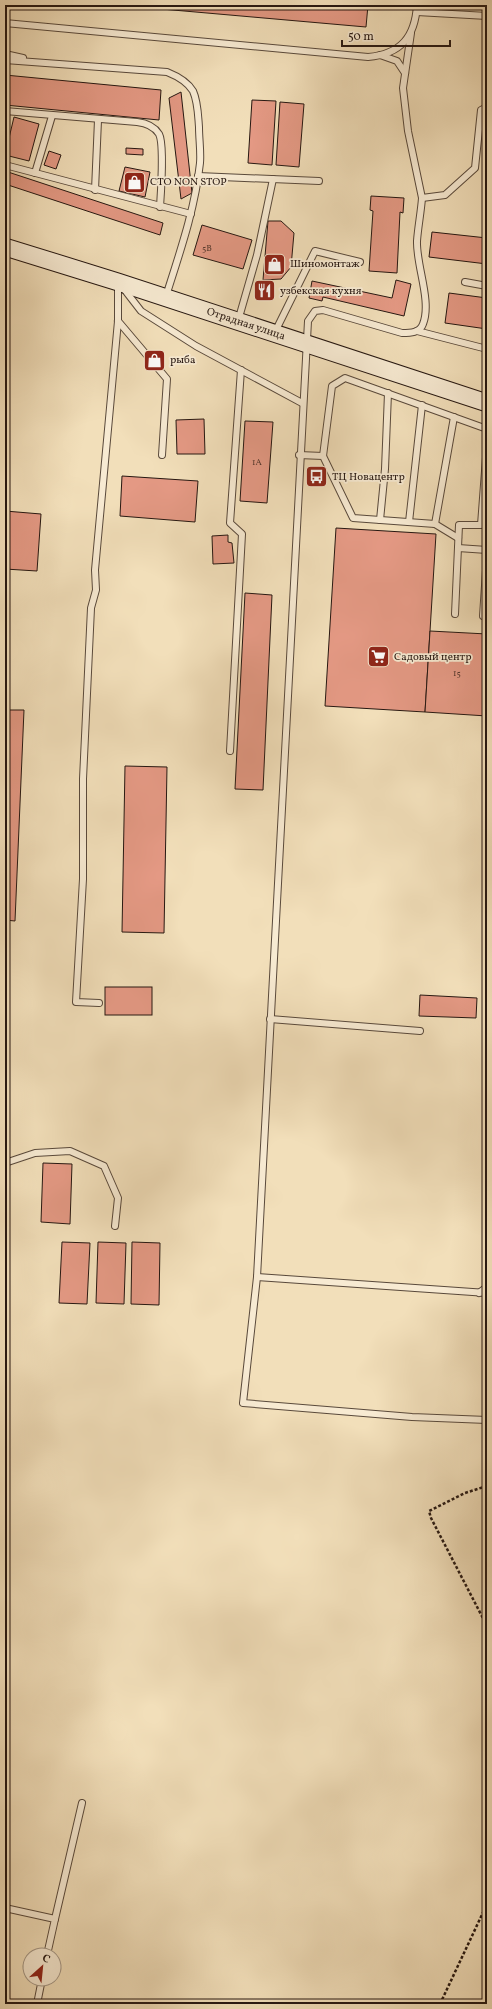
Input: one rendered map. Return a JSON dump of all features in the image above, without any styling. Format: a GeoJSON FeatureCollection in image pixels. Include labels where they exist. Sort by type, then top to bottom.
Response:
{"type":"FeatureCollection","features":[{"type":"Feature","properties":{"kind":"main road","name":"Отрадная улица"},"geometry":{"type":"LineString","coordinates":[[5,248],[166,297],[487,403]]}},
{"type":"Feature","properties":{"kind":"lane"},"geometry":{"type":"LineString","coordinates":[[417,5],[416,22],[412,33],[403,88],[408,131],[422,198],[417,242],[425,307],[424,323],[417,331]]}},
{"type":"Feature","properties":{"kind":"lane"},"geometry":{"type":"LineString","coordinates":[[417,12],[487,16]]}},
{"type":"Feature","properties":{"kind":"lane"},"geometry":{"type":"LineString","coordinates":[[5,23],[368,57],[380,56],[397,61],[405,73]]}},
{"type":"Feature","properties":{"kind":"lane"},"geometry":{"type":"LineString","coordinates":[[380,56],[398,47],[412,33]]}},
{"type":"Feature","properties":{"kind":"lane"},"geometry":{"type":"LineString","coordinates":[[5,54],[40,62]]}},
{"type":"Feature","properties":{"kind":"lane"},"geometry":{"type":"LineString","coordinates":[[5,60],[167,72],[186,82],[192,90],[196,100],[200,162],[191,214],[166,297]]}},
{"type":"Feature","properties":{"kind":"lane"},"geometry":{"type":"LineString","coordinates":[[422,198],[444,195],[475,168],[482,110],[487,107]]}},
{"type":"Feature","properties":{"kind":"lane"},"geometry":{"type":"LineString","coordinates":[[5,111],[144,123],[155,129],[159,133],[161,139],[160,207]]}},
{"type":"Feature","properties":{"kind":"lane"},"geometry":{"type":"LineString","coordinates":[[35,173],[52,116]]}},
{"type":"Feature","properties":{"kind":"lane"},"geometry":{"type":"LineString","coordinates":[[95,190],[98,120]]}},
{"type":"Feature","properties":{"kind":"lane"},"geometry":{"type":"LineString","coordinates":[[5,165],[95,190],[191,214]]}},
{"type":"Feature","properties":{"kind":"lane"},"geometry":{"type":"LineString","coordinates":[[198,176],[319,181]]}},
{"type":"Feature","properties":{"kind":"lane"},"geometry":{"type":"LineString","coordinates":[[238,321],[257,255],[273,179]]}},
{"type":"Feature","properties":{"kind":"lane"},"geometry":{"type":"LineString","coordinates":[[275,333],[315,251],[360,262]]}},
{"type":"Feature","properties":{"kind":"lane"},"geometry":{"type":"LineString","coordinates":[[99,1003],[76,1002],[83,880],[83,779],[91,608],[96,590],[95,570],[118,321],[118,282]]}},
{"type":"Feature","properties":{"kind":"lane"},"geometry":{"type":"LineString","coordinates":[[118,282],[141,311],[196,346],[302,403]]}},
{"type":"Feature","properties":{"kind":"lane"},"geometry":{"type":"LineString","coordinates":[[465,282],[487,286]]}},
{"type":"Feature","properties":{"kind":"lane"},"geometry":{"type":"LineString","coordinates":[[487,349],[417,331],[402,333],[319,310],[309,317],[299,455],[257,1277],[244,1403],[412,1418],[487,1420]]}},
{"type":"Feature","properties":{"kind":"lane"},"geometry":{"type":"LineString","coordinates":[[118,321],[167,379],[162,455]]}},
{"type":"Feature","properties":{"kind":"lane"},"geometry":{"type":"LineString","coordinates":[[230,751],[242,534],[230,523],[241,370]]}},
{"type":"Feature","properties":{"kind":"lane"},"geometry":{"type":"LineString","coordinates":[[458,538],[435,524],[353,518],[323,456],[332,386],[345,378],[487,429]]}},
{"type":"Feature","properties":{"kind":"lane"},"geometry":{"type":"LineString","coordinates":[[380,520],[385,469],[388,393]]}},
{"type":"Feature","properties":{"kind":"lane"},"geometry":{"type":"LineString","coordinates":[[409,522],[422,405]]}},
{"type":"Feature","properties":{"kind":"lane"},"geometry":{"type":"LineString","coordinates":[[435,524],[454,417]]}},
{"type":"Feature","properties":{"kind":"lane"},"geometry":{"type":"LineString","coordinates":[[455,614],[459,525],[481,525],[487,444]]}},
{"type":"Feature","properties":{"kind":"lane"},"geometry":{"type":"LineString","coordinates":[[299,455],[323,456]]}},
{"type":"Feature","properties":{"kind":"lane"},"geometry":{"type":"LineString","coordinates":[[458,548],[487,550]]}},
{"type":"Feature","properties":{"kind":"lane"},"geometry":{"type":"LineString","coordinates":[[483,616],[487,555]]}},
{"type":"Feature","properties":{"kind":"lane"},"geometry":{"type":"LineString","coordinates":[[270,1019],[420,1031]]}},
{"type":"Feature","properties":{"kind":"lane"},"geometry":{"type":"LineString","coordinates":[[5,1163],[35,1153],[70,1151],[104,1166],[118,1198],[115,1226]]}},
{"type":"Feature","properties":{"kind":"lane"},"geometry":{"type":"LineString","coordinates":[[257,1277],[487,1293]]}},
{"type":"Feature","properties":{"kind":"lane"},"geometry":{"type":"LineString","coordinates":[[479,1293],[487,1287]]}},
{"type":"Feature","properties":{"kind":"lane"},"geometry":{"type":"LineString","coordinates":[[49,1947],[82,1804]]}},
{"type":"Feature","properties":{"kind":"lane"},"geometry":{"type":"LineString","coordinates":[[5,1908],[55,1919]]}},
{"type":"Feature","properties":{"kind":"lane"},"geometry":{"type":"LineString","coordinates":[[36,2004],[40,1987]]}},
{"type":"Feature","properties":{"kind":"path"},"geometry":{"type":"LineString","coordinates":[[487,1486],[465,1493],[429,1511],[430,1518],[487,1626]]}},
{"type":"Feature","properties":{"kind":"path"},"geometry":{"type":"LineString","coordinates":[[440,2004],[487,1904]]}},
{"type":"Feature","properties":{"kind":"building"},"geometry":{"type":"Polygon","coordinates":[[[116,5],[368,5],[366,27],[116,5]]]}},
{"type":"Feature","properties":{"kind":"building"},"geometry":{"type":"Polygon","coordinates":[[[5,75],[161,90],[159,120],[5,105],[5,75]]]}},
{"type":"Feature","properties":{"kind":"building"},"geometry":{"type":"Polygon","coordinates":[[[181,92],[192,193],[181,199],[169,98],[181,92]]]}},
{"type":"Feature","properties":{"kind":"building"},"geometry":{"type":"Polygon","coordinates":[[[252,100],[276,101],[272,165],[248,163],[252,100]]]}},
{"type":"Feature","properties":{"kind":"building"},"geometry":{"type":"Polygon","coordinates":[[[280,102],[304,104],[299,167],[276,165],[280,102]]]}},
{"type":"Feature","properties":{"kind":"building"},"geometry":{"type":"Polygon","coordinates":[[[14,117],[39,124],[29,161],[5,155],[14,117]]]}},
{"type":"Feature","properties":{"kind":"building"},"geometry":{"type":"Polygon","coordinates":[[[126,148],[143,149],[143,155],[126,154],[126,148]]]}},
{"type":"Feature","properties":{"kind":"building"},"geometry":{"type":"Polygon","coordinates":[[[49,151],[61,155],[56,169],[44,165],[49,151]]]}},
{"type":"Feature","properties":{"kind":"building","name":"СТО NON STOP"},"geometry":{"type":"Polygon","coordinates":[[[125,167],[150,172],[145,197],[119,191],[125,167]]]}},
{"type":"Feature","properties":{"kind":"building"},"geometry":{"type":"Polygon","coordinates":[[[5,171],[163,223],[160,235],[5,184],[5,171]]]}},
{"type":"Feature","properties":{"kind":"building"},"geometry":{"type":"Polygon","coordinates":[[[371,196],[404,198],[403,213],[400,212],[397,273],[369,271],[373,211],[370,210],[371,196]]]}},
{"type":"Feature","properties":{"kind":"building"},"geometry":{"type":"Polygon","coordinates":[[[268,221],[281,221],[294,233],[291,267],[281,279],[263,280],[268,221]]]}},
{"type":"Feature","properties":{"kind":"building"},"geometry":{"type":"Polygon","coordinates":[[[202,225],[252,240],[243,269],[193,255],[202,225]]]}},
{"type":"Feature","properties":{"kind":"building"},"geometry":{"type":"Polygon","coordinates":[[[432,232],[487,238],[487,264],[429,257],[432,232]]]}},
{"type":"Feature","properties":{"kind":"building"},"geometry":{"type":"Polygon","coordinates":[[[396,280],[411,284],[404,316],[323,297],[322,301],[309,298],[312,281],[392,298],[396,280]]]}},
{"type":"Feature","properties":{"kind":"building"},"geometry":{"type":"Polygon","coordinates":[[[449,293],[487,298],[487,329],[445,323],[449,293]]]}},
{"type":"Feature","properties":{"kind":"building"},"geometry":{"type":"Polygon","coordinates":[[[5,353],[8,353],[6,433],[5,433],[5,353]]]}},
{"type":"Feature","properties":{"kind":"building"},"geometry":{"type":"Polygon","coordinates":[[[204,419],[205,454],[177,454],[176,420],[204,419]]]}},
{"type":"Feature","properties":{"kind":"building"},"geometry":{"type":"Polygon","coordinates":[[[245,421],[273,422],[267,503],[240,501],[245,421]]]}},
{"type":"Feature","properties":{"kind":"building"},"geometry":{"type":"Polygon","coordinates":[[[122,476],[198,481],[195,522],[120,516],[122,476]]]}},
{"type":"Feature","properties":{"kind":"building"},"geometry":{"type":"Polygon","coordinates":[[[5,511],[41,514],[37,571],[5,569],[5,511]]]}},
{"type":"Feature","properties":{"kind":"building","name":"Садовый центр"},"geometry":{"type":"Polygon","coordinates":[[[336,528],[436,534],[425,712],[325,706],[336,528]]]}},
{"type":"Feature","properties":{"kind":"building"},"geometry":{"type":"Polygon","coordinates":[[[228,535],[228,542],[232,543],[234,563],[213,564],[212,536],[228,535]]]}},
{"type":"Feature","properties":{"kind":"building"},"geometry":{"type":"Polygon","coordinates":[[[245,593],[272,595],[263,790],[235,789],[245,593]]]}},
{"type":"Feature","properties":{"kind":"building"},"geometry":{"type":"Polygon","coordinates":[[[430,631],[487,634],[487,716],[425,712],[430,631]]]}},
{"type":"Feature","properties":{"kind":"building"},"geometry":{"type":"Polygon","coordinates":[[[5,710],[24,710],[15,921],[5,920],[5,710]]]}},
{"type":"Feature","properties":{"kind":"building"},"geometry":{"type":"Polygon","coordinates":[[[125,766],[167,767],[164,933],[122,932],[125,766]]]}},
{"type":"Feature","properties":{"kind":"building"},"geometry":{"type":"Polygon","coordinates":[[[105,987],[152,987],[152,1015],[105,1015],[105,987]]]}},
{"type":"Feature","properties":{"kind":"building"},"geometry":{"type":"Polygon","coordinates":[[[420,995],[477,998],[476,1018],[419,1016],[420,995]]]}},
{"type":"Feature","properties":{"kind":"building"},"geometry":{"type":"Polygon","coordinates":[[[43,1163],[72,1164],[70,1224],[41,1222],[43,1163]]]}},
{"type":"Feature","properties":{"kind":"building"},"geometry":{"type":"Polygon","coordinates":[[[62,1242],[90,1243],[87,1304],[59,1303],[62,1242]]]}},
{"type":"Feature","properties":{"kind":"building"},"geometry":{"type":"Polygon","coordinates":[[[98,1242],[126,1243],[124,1304],[96,1303],[98,1242]]]}},
{"type":"Feature","properties":{"kind":"building"},"geometry":{"type":"Polygon","coordinates":[[[132,1242],[160,1243],[159,1305],[131,1304],[132,1242]]]}},
{"type":"Feature","properties":{"kind":"place","name":"СТО NON STOP"},"geometry":{"type":"Point","coordinates":[135,182]}},
{"type":"Feature","properties":{"kind":"place","name":"Шиномонтаж"},"geometry":{"type":"Point","coordinates":[275,264]}},
{"type":"Feature","properties":{"kind":"place","name":"узбекская кухня"},"geometry":{"type":"Point","coordinates":[264,291]}},
{"type":"Feature","properties":{"kind":"place","name":"рыба"},"geometry":{"type":"Point","coordinates":[155,360]}},
{"type":"Feature","properties":{"kind":"place","name":"ТЦ Новацентр"},"geometry":{"type":"Point","coordinates":[317,477]}},
{"type":"Feature","properties":{"kind":"place","name":"Садовый центр"},"geometry":{"type":"Point","coordinates":[378,657]}}]}
